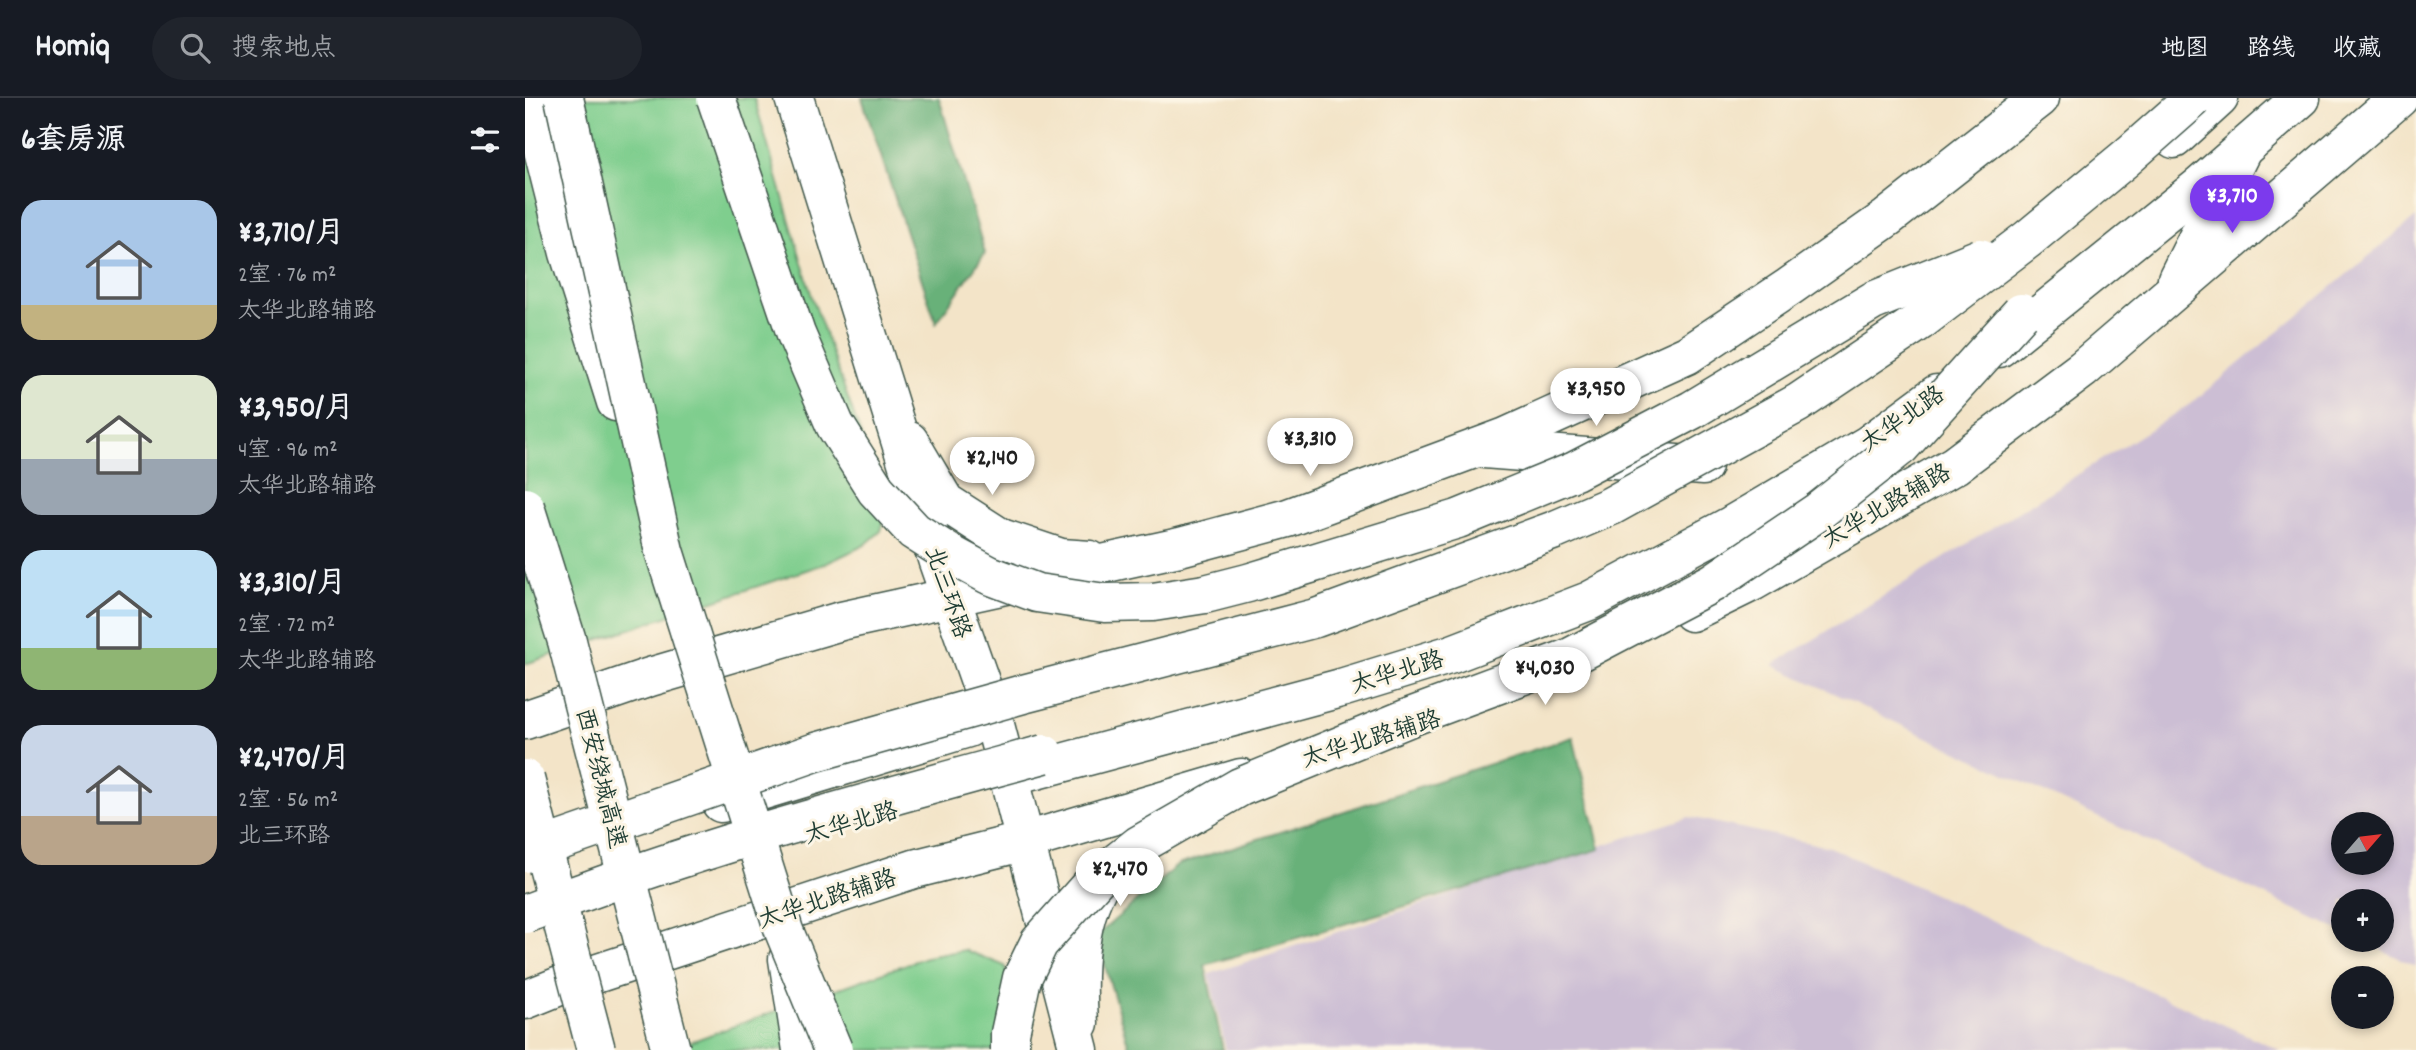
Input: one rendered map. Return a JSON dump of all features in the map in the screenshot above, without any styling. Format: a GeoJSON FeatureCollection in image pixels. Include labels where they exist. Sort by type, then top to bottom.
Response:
{"type":"FeatureCollection","features":[{"type":"Feature","properties":{"kind":"main road"},"geometry":{"type":"LineString","coordinates":[[530,98],[569,253],[783,932],[833,1050]]}},
{"type":"Feature","properties":{"kind":"main road"},"geometry":{"type":"LineString","coordinates":[[563,98],[664,551]]}},
{"type":"Feature","properties":{"kind":"main road"},"geometry":{"type":"LineString","coordinates":[[716,98],[796,334],[835,425],[876,490],[914,531],[989,575],[1037,593],[1105,603],[1153,602],[1205,594],[1458,519],[1575,471],[1692,410],[1873,301],[2028,239]]}},
{"type":"Feature","properties":{"kind":"main road","name":"北三环路"},"geometry":{"type":"LineString","coordinates":[[794,98],[951,599],[993,720],[1080,1050]]}},
{"type":"Feature","properties":{"kind":"main road"},"geometry":{"type":"LineString","coordinates":[[525,720],[650,677],[841,621],[1180,547],[1288,518],[1476,448],[1574,408],[1686,355],[1790,287],[1887,218],[2040,98]]}},
{"type":"Feature","properties":{"kind":"main road"},"geometry":{"type":"LineString","coordinates":[[525,852],[816,752],[1023,694],[1316,618],[1555,530],[1611,506],[1798,403],[1920,321],[2028,239],[2194,98]]}},
{"type":"Feature","properties":{"kind":"main road"},"geometry":{"type":"LineString","coordinates":[[525,872],[676,817],[993,720],[1341,629],[1607,523],[1808,414],[1999,279],[2150,160],[2219,98]]}},
{"type":"Feature","properties":{"kind":"main road","name":"太华北路"},"geometry":{"type":"LineString","coordinates":[[525,914],[705,849],[1270,691],[1447,635],[1517,610],[1684,534],[1789,475],[1893,411],[2021,313],[2187,179],[2281,98]]}},
{"type":"Feature","properties":{"kind":"main road","name":"太华北路"},"geometry":{"type":"LineString","coordinates":[[525,932],[662,882],[819,830],[1341,688],[1452,654],[1589,601],[1732,524],[1868,445],[2016,336],[2301,98]]}},
{"type":"Feature","properties":{"kind":"main road","name":"太华北路辅路"},"geometry":{"type":"LineString","coordinates":[[525,1000],[562,985],[914,869],[1025,841],[1399,730],[1475,704],[1629,641],[1752,582],[1955,465],[2083,369],[2399,98]]}},
{"type":"Feature","properties":{"kind":"main road"},"geometry":{"type":"LineString","coordinates":[[2168,296],[2243,148]]}},
{"type":"Feature","properties":{"kind":"main road"},"geometry":{"type":"LineString","coordinates":[[1010,1050],[1010,1033],[1022,978],[1039,943],[1097,877],[1139,845],[1240,788],[1401,721],[1569,658],[1714,582],[1819,511],[1901,446],[2021,313]]}},
{"type":"Feature","properties":{"kind":"main road"},"geometry":{"type":"LineString","coordinates":[[890,403],[917,456],[945,502],[1001,538],[1061,558],[1117,561]]}},
{"type":"Feature","properties":{"kind":"main road"},"geometry":{"type":"LineString","coordinates":[[1476,448],[1712,466]]}},
{"type":"Feature","properties":{"kind":"main road","name":"西安绕城高速"},"geometry":{"type":"LineString","coordinates":[[525,507],[567,641],[671,1050]]}},
{"type":"Feature","properties":{"kind":"main road"},"geometry":{"type":"LineString","coordinates":[[525,779],[596,1050]]}},
{"type":"Feature","properties":{"kind":"main road"},"geometry":{"type":"LineString","coordinates":[[1080,1050],[1077,988],[1085,921],[1095,889],[1131,842],[1166,813],[1206,788]]}},
{"type":"Feature","properties":{"kind":"main road"},"geometry":{"type":"LineString","coordinates":[[783,932],[802,1050]]}},
{"type":"Feature","properties":{"kind":"shaded area"},"geometry":{"type":"Polygon","coordinates":[[[2416,217],[2416,966],[2386,952],[2394,952],[2394,889],[2331,889],[2331,926],[1773,665],[2189,405],[2416,217]]]}},
{"type":"Feature","properties":{"kind":"shaded area"},"geometry":{"type":"Polygon","coordinates":[[[1689,817],[1829,847],[2280,1050],[1226,1050],[1209,974],[1689,817]]]}},
{"type":"Feature","properties":{"kind":"green space"},"geometry":{"type":"Polygon","coordinates":[[[525,98],[754,98],[812,297],[887,509],[881,531],[865,545],[827,563],[525,664],[525,98]]]}},
{"type":"Feature","properties":{"kind":"green space"},"geometry":{"type":"Polygon","coordinates":[[[862,98],[939,98],[985,253],[936,323],[862,98]]]}},
{"type":"Feature","properties":{"kind":"green space"},"geometry":{"type":"Polygon","coordinates":[[[1573,737],[1600,849],[1205,965],[1223,1050],[1130,1050],[1096,936],[1178,865],[1573,737]]]}},
{"type":"Feature","properties":{"kind":"green space"},"geometry":{"type":"Polygon","coordinates":[[[965,950],[1005,966],[1030,1050],[668,1050],[926,957],[965,950]]]}}]}
